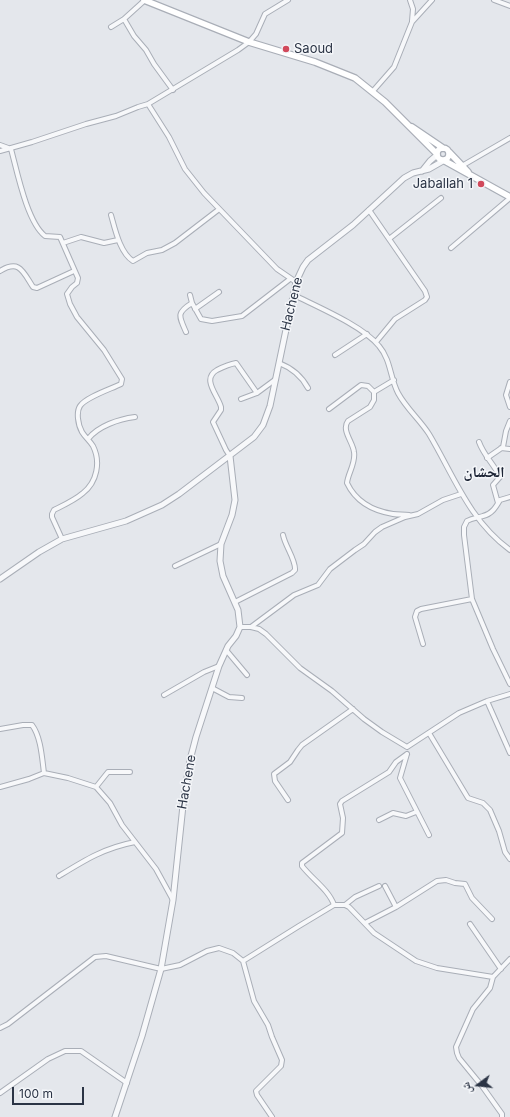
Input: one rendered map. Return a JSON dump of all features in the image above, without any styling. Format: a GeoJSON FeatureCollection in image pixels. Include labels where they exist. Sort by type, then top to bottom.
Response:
{"type":"FeatureCollection","features":[{"type":"Feature","properties":{"kind":"main road"},"geometry":{"type":"LineString","coordinates":[[144,0],[249,42],[339,71],[355,78],[373,91],[437,154],[439,159],[460,166]]}},
{"type":"Feature","properties":{"kind":"main road"},"geometry":{"type":"LineString","coordinates":[[408,125],[443,148],[447,149],[460,166],[470,174],[510,198]]}},
{"type":"Feature","properties":{"kind":"main road"},"geometry":{"type":"LineString","coordinates":[[437,154],[440,149],[443,148]]}},
{"type":"Feature","properties":{"kind":"main road"},"geometry":{"type":"LineString","coordinates":[[444,161],[450,156],[450,152]]}},
{"type":"Feature","properties":{"kind":"street"},"geometry":{"type":"LineString","coordinates":[[110,27],[124,19],[144,0]]}},
{"type":"Feature","properties":{"kind":"street"},"geometry":{"type":"LineString","coordinates":[[0,151],[11,149],[86,124],[116,116],[138,106],[148,104],[174,90],[249,42],[257,32],[264,14],[288,0]]}},
{"type":"Feature","properties":{"kind":"street"},"geometry":{"type":"LineString","coordinates":[[373,91],[394,67],[412,22],[413,9],[410,0]]}},
{"type":"Feature","properties":{"kind":"street"},"geometry":{"type":"LineString","coordinates":[[412,22],[432,0]]}},
{"type":"Feature","properties":{"kind":"street"},"geometry":{"type":"LineString","coordinates":[[494,0],[510,6]]}},
{"type":"Feature","properties":{"kind":"street"},"geometry":{"type":"LineString","coordinates":[[124,19],[134,36],[146,50],[154,64],[174,90]]}},
{"type":"Feature","properties":{"kind":"street"},"geometry":{"type":"LineString","coordinates":[[148,104],[169,137],[192,180],[218,210],[277,269],[296,282]]}},
{"type":"Feature","properties":{"kind":"street"},"geometry":{"type":"LineString","coordinates":[[460,166],[510,138]]}},
{"type":"Feature","properties":{"kind":"street"},"geometry":{"type":"LineString","coordinates":[[0,145],[11,149]]}},
{"type":"Feature","properties":{"kind":"street"},"geometry":{"type":"LineString","coordinates":[[11,149],[30,212],[36,225],[44,236],[60,237],[78,278],[78,282],[68,292],[68,298],[76,317],[104,350],[122,381],[118,386],[86,401],[79,407],[79,423],[82,431],[93,446],[97,462],[94,479],[91,486],[83,494],[54,510],[52,514],[62,539]]}},
{"type":"Feature","properties":{"kind":"street"},"geometry":{"type":"LineString","coordinates":[[422,171],[437,154]]}},
{"type":"Feature","properties":{"kind":"street","name":"Hachene"},"geometry":{"type":"LineString","coordinates":[[0,580],[39,552],[62,539],[114,525],[151,510],[179,494],[254,437],[263,425],[270,406],[296,282],[303,267],[308,260],[369,210],[404,178],[413,173],[429,169],[444,161]]}},
{"type":"Feature","properties":{"kind":"street"},"geometry":{"type":"LineString","coordinates":[[389,239],[441,198]]}},
{"type":"Feature","properties":{"kind":"street"},"geometry":{"type":"LineString","coordinates":[[451,248],[510,198]]}},
{"type":"Feature","properties":{"kind":"street"},"geometry":{"type":"LineString","coordinates":[[111,215],[118,240],[126,254],[134,261],[147,253],[162,250],[175,243],[218,210]]}},
{"type":"Feature","properties":{"kind":"street"},"geometry":{"type":"LineString","coordinates":[[369,210],[427,297],[425,300],[394,319],[376,342]]}},
{"type":"Feature","properties":{"kind":"street"},"geometry":{"type":"LineString","coordinates":[[63,243],[81,237],[104,242],[118,240]]}},
{"type":"Feature","properties":{"kind":"street"},"geometry":{"type":"LineString","coordinates":[[0,271],[8,266],[19,267],[33,287],[36,288],[74,271]]}},
{"type":"Feature","properties":{"kind":"street"},"geometry":{"type":"LineString","coordinates":[[190,295],[192,303],[201,319],[221,320],[242,316],[290,279]]}},
{"type":"Feature","properties":{"kind":"street"},"geometry":{"type":"LineString","coordinates":[[195,309],[219,292]]}},
{"type":"Feature","properties":{"kind":"street"},"geometry":{"type":"LineString","coordinates":[[294,295],[338,317],[376,342],[386,356],[399,395],[428,433],[461,494],[489,532],[510,550]]}},
{"type":"Feature","properties":{"kind":"street"},"geometry":{"type":"LineString","coordinates":[[186,332],[180,317],[180,312],[192,303]]}},
{"type":"Feature","properties":{"kind":"street"},"geometry":{"type":"LineString","coordinates":[[336,355],[366,334]]}},
{"type":"Feature","properties":{"kind":"street"},"geometry":{"type":"LineString","coordinates":[[279,363],[298,373],[308,388]]}},
{"type":"Feature","properties":{"kind":"street"},"geometry":{"type":"LineString","coordinates":[[257,393],[236,364],[230,364],[219,369],[210,376],[212,389],[221,407],[221,410],[213,422],[230,456],[235,500],[232,515],[221,544],[221,571],[235,602],[240,618],[240,627],[259,629],[266,634],[300,668],[372,725],[407,747]]}},
{"type":"Feature","properties":{"kind":"street"},"geometry":{"type":"LineString","coordinates":[[241,399],[257,393],[276,379]]}},
{"type":"Feature","properties":{"kind":"street"},"geometry":{"type":"LineString","coordinates":[[374,392],[394,380]]}},
{"type":"Feature","properties":{"kind":"street"},"geometry":{"type":"LineString","coordinates":[[510,382],[506,395],[510,407]]}},
{"type":"Feature","properties":{"kind":"street"},"geometry":{"type":"LineString","coordinates":[[329,408],[362,385],[368,386],[374,392],[374,400],[370,408],[348,421],[346,424],[346,430],[354,450],[355,457],[347,483],[358,499],[367,506],[394,514],[412,516]]}},
{"type":"Feature","properties":{"kind":"street"},"geometry":{"type":"LineString","coordinates":[[88,439],[93,432],[124,418],[135,417]]}},
{"type":"Feature","properties":{"kind":"street"},"geometry":{"type":"LineString","coordinates":[[487,458],[504,445],[506,431],[510,421]]}},
{"type":"Feature","properties":{"kind":"street"},"geometry":{"type":"LineString","coordinates":[[479,442],[487,458],[491,461],[500,477],[493,485],[498,503]]}},
{"type":"Feature","properties":{"kind":"street"},"geometry":{"type":"LineString","coordinates":[[501,448],[510,449]]}},
{"type":"Feature","properties":{"kind":"street"},"geometry":{"type":"LineString","coordinates":[[251,627],[294,595],[318,586],[330,569],[364,544],[378,530],[405,517],[418,514],[443,500],[461,494]]}},
{"type":"Feature","properties":{"kind":"street"},"geometry":{"type":"LineString","coordinates":[[510,497],[504,498],[489,514],[477,517],[467,522],[464,527],[472,599],[493,649],[510,684]]}},
{"type":"Feature","properties":{"kind":"street"},"geometry":{"type":"LineString","coordinates":[[235,602],[292,573],[295,570],[295,565],[285,544],[283,535]]}},
{"type":"Feature","properties":{"kind":"street"},"geometry":{"type":"LineString","coordinates":[[175,566],[221,544]]}},
{"type":"Feature","properties":{"kind":"street"},"geometry":{"type":"LineString","coordinates":[[423,644],[415,617],[417,611],[472,599]]}},
{"type":"Feature","properties":{"kind":"street","name":"Hachene"},"geometry":{"type":"LineString","coordinates":[[115,1117],[127,1083],[161,969],[173,900],[186,780],[196,737],[219,666],[226,650],[240,627]]}},
{"type":"Feature","properties":{"kind":"street"},"geometry":{"type":"LineString","coordinates":[[226,650],[247,676]]}},
{"type":"Feature","properties":{"kind":"street"},"geometry":{"type":"LineString","coordinates":[[164,695],[204,672],[219,666]]}},
{"type":"Feature","properties":{"kind":"street"},"geometry":{"type":"LineString","coordinates":[[212,688],[229,697],[242,698]]}},
{"type":"Feature","properties":{"kind":"street"},"geometry":{"type":"LineString","coordinates":[[407,747],[460,714],[486,701],[510,694]]}},
{"type":"Feature","properties":{"kind":"street"},"geometry":{"type":"LineString","coordinates":[[486,701],[510,754]]}},
{"type":"Feature","properties":{"kind":"street"},"geometry":{"type":"LineString","coordinates":[[288,800],[275,781],[274,774],[290,762],[302,746],[353,709]]}},
{"type":"Feature","properties":{"kind":"street"},"geometry":{"type":"LineString","coordinates":[[0,729],[32,725],[40,746],[44,773]]}},
{"type":"Feature","properties":{"kind":"street"},"geometry":{"type":"LineString","coordinates":[[429,733],[468,798],[483,803],[490,810],[506,852],[510,858]]}},
{"type":"Feature","properties":{"kind":"street"},"geometry":{"type":"LineString","coordinates":[[407,747],[407,754],[400,778],[429,835]]}},
{"type":"Feature","properties":{"kind":"street"},"geometry":{"type":"LineString","coordinates":[[334,906],[333,900],[302,866],[302,863],[342,833],[343,818],[340,804],[342,801],[389,772],[396,762],[407,754]]}},
{"type":"Feature","properties":{"kind":"street"},"geometry":{"type":"LineString","coordinates":[[96,787],[108,772],[130,772]]}},
{"type":"Feature","properties":{"kind":"street"},"geometry":{"type":"LineString","coordinates":[[0,787],[44,773],[68,778],[96,787],[110,803],[122,826],[156,869],[173,900]]}},
{"type":"Feature","properties":{"kind":"street"},"geometry":{"type":"LineString","coordinates":[[379,820],[393,813],[406,816],[416,812]]}},
{"type":"Feature","properties":{"kind":"street"},"geometry":{"type":"LineString","coordinates":[[58,876],[99,853],[114,847],[135,842]]}},
{"type":"Feature","properties":{"kind":"street"},"geometry":{"type":"LineString","coordinates":[[365,923],[396,907],[437,881],[446,880],[465,884],[472,898],[492,919]]}},
{"type":"Feature","properties":{"kind":"street"},"geometry":{"type":"LineString","coordinates":[[243,961],[334,906],[345,905],[355,897],[379,886]]}},
{"type":"Feature","properties":{"kind":"street"},"geometry":{"type":"LineString","coordinates":[[385,886],[396,907]]}},
{"type":"Feature","properties":{"kind":"street"},"geometry":{"type":"LineString","coordinates":[[345,905],[351,909],[374,933],[422,964],[437,968],[493,977]]}},
{"type":"Feature","properties":{"kind":"street"},"geometry":{"type":"LineString","coordinates":[[470,924],[500,969]]}},
{"type":"Feature","properties":{"kind":"street"},"geometry":{"type":"LineString","coordinates":[[0,1028],[13,1020],[90,960],[99,956],[106,956],[161,969],[180,965],[207,951],[219,948],[233,953],[243,961],[254,1000],[268,1025],[282,1060],[281,1066],[256,1091],[257,1095],[272,1117]]}},
{"type":"Feature","properties":{"kind":"street"},"geometry":{"type":"LineString","coordinates":[[502,1117],[502,1114],[482,1086],[459,1058],[456,1047],[473,1009],[490,988],[493,977],[510,959]]}},
{"type":"Feature","properties":{"kind":"street"},"geometry":{"type":"LineString","coordinates":[[0,1093],[48,1058],[65,1051],[81,1051],[127,1083]]}},
{"type":"Feature","properties":{"kind":"place","name":"Saoud"},"geometry":{"type":"Point","coordinates":[286,49]}},
{"type":"Feature","properties":{"kind":"place","name":"Jaballah 1"},"geometry":{"type":"Point","coordinates":[481,184]}},
{"type":"Feature","properties":{"kind":"district","name":"الحشان"},"geometry":{"type":"Point","coordinates":[484,472]}}]}
